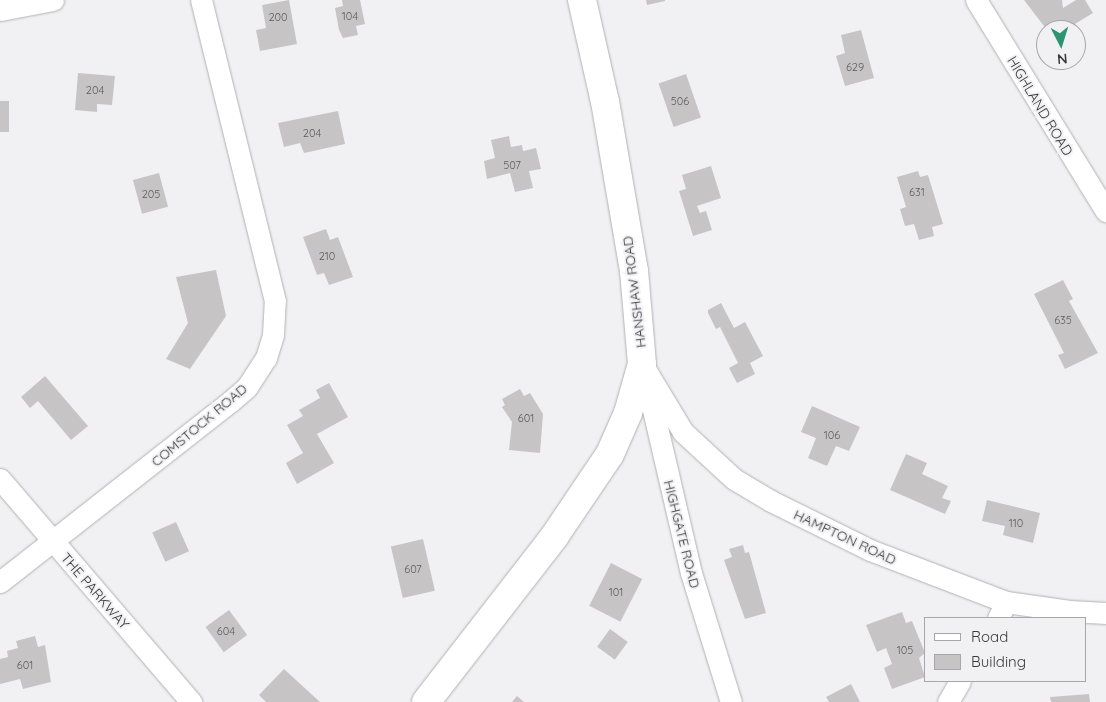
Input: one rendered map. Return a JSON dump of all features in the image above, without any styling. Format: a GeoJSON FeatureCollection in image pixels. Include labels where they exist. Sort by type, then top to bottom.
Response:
{"type":"FeatureCollection","features":[{"type":"Feature","properties":{"kind":"street"},"geometry":{"type":"LineString","coordinates":[[0,10],[53,0]]}},
{"type":"Feature","properties":{"kind":"street","name":"COMSTOCK ROAD"},"geometry":{"type":"LineString","coordinates":[[0,582],[54,542],[247,387],[266,358],[273,336],[274,301],[201,0]]}},
{"type":"Feature","properties":{"kind":"street","name":"HANSHAW ROAD"},"geometry":{"type":"LineString","coordinates":[[426,702],[554,537],[610,454],[628,413],[642,364],[634,271],[605,102],[582,0]]}},
{"type":"Feature","properties":{"kind":"street","name":"HIGHLAND ROAD"},"geometry":{"type":"LineString","coordinates":[[976,0],[1106,211]]}},
{"type":"Feature","properties":{"kind":"street","name":"HAMPTON ROAD"},"geometry":{"type":"LineString","coordinates":[[642,364],[683,432],[746,487],[870,550],[1002,610],[1106,613]]}},
{"type":"Feature","properties":{"kind":"street","name":"HIGHGATE ROAD"},"geometry":{"type":"LineString","coordinates":[[642,364],[691,573],[730,702]]}},
{"type":"Feature","properties":{"kind":"street","name":"THE PARKWAY"},"geometry":{"type":"LineString","coordinates":[[0,479],[191,702]]}},
{"type":"Feature","properties":{"kind":"street"},"geometry":{"type":"LineString","coordinates":[[948,702],[959,682]]}},
{"type":"Feature","properties":{"kind":"building"},"geometry":{"type":"Polygon","coordinates":[[[289,0],[297,44],[260,51],[256,30],[266,28],[262,5],[289,0]]]}},
{"type":"Feature","properties":{"kind":"building"},"geometry":{"type":"Polygon","coordinates":[[[342,0],[360,0],[365,24],[356,26],[358,35],[343,38],[339,30],[335,8],[343,6],[342,0]]]}},
{"type":"Feature","properties":{"kind":"building"},"geometry":{"type":"Polygon","coordinates":[[[646,0],[665,0],[665,1],[647,5],[646,0]]]}},
{"type":"Feature","properties":{"kind":"building"},"geometry":{"type":"Polygon","coordinates":[[[1024,0],[1062,0],[1063,8],[1076,0],[1085,0],[1093,13],[1082,20],[1039,20],[1024,0]]]}},
{"type":"Feature","properties":{"kind":"building"},"geometry":{"type":"Polygon","coordinates":[[[861,30],[874,78],[845,86],[836,56],[845,53],[841,35],[861,30]]]}},
{"type":"Feature","properties":{"kind":"building"},"geometry":{"type":"Polygon","coordinates":[[[78,73],[115,76],[112,105],[97,104],[97,112],[75,110],[78,73]]]}},
{"type":"Feature","properties":{"kind":"building"},"geometry":{"type":"Polygon","coordinates":[[[686,74],[701,117],[674,127],[659,83],[686,74]]]}},
{"type":"Feature","properties":{"kind":"building"},"geometry":{"type":"Polygon","coordinates":[[[0,101],[9,101],[9,132],[0,132],[0,101]]]}},
{"type":"Feature","properties":{"kind":"building"},"geometry":{"type":"Polygon","coordinates":[[[338,111],[345,144],[304,153],[300,143],[284,147],[278,123],[338,111]]]}},
{"type":"Feature","properties":{"kind":"building"},"geometry":{"type":"Polygon","coordinates":[[[509,136],[511,147],[522,145],[523,151],[536,148],[541,169],[529,171],[533,188],[515,192],[510,173],[487,179],[484,161],[495,158],[491,140],[509,136]]]}},
{"type":"Feature","properties":{"kind":"building"},"geometry":{"type":"Polygon","coordinates":[[[711,166],[721,198],[697,206],[700,213],[706,211],[712,230],[693,236],[679,191],[686,189],[682,175],[711,166]]]}},
{"type":"Feature","properties":{"kind":"building"},"geometry":{"type":"Polygon","coordinates":[[[918,171],[920,177],[928,175],[943,224],[932,227],[934,236],[919,240],[914,224],[905,226],[900,209],[906,207],[897,177],[918,171]]]}},
{"type":"Feature","properties":{"kind":"building"},"geometry":{"type":"Polygon","coordinates":[[[159,173],[168,207],[142,214],[133,180],[159,173]]]}},
{"type":"Feature","properties":{"kind":"building"},"geometry":{"type":"Polygon","coordinates":[[[326,229],[330,240],[338,237],[353,277],[329,285],[324,273],[317,275],[303,237],[326,229]]]}},
{"type":"Feature","properties":{"kind":"building"},"geometry":{"type":"Polygon","coordinates":[[[216,270],[226,316],[190,369],[166,359],[188,323],[176,277],[216,270]]]}},
{"type":"Feature","properties":{"kind":"building"},"geometry":{"type":"Polygon","coordinates":[[[1063,280],[1073,299],[1069,301],[1098,353],[1065,369],[1058,355],[1064,353],[1034,294],[1063,280]]]}},
{"type":"Feature","properties":{"kind":"building"},"geometry":{"type":"Polygon","coordinates":[[[721,303],[734,328],[745,322],[763,356],[750,363],[755,374],[737,383],[729,368],[738,363],[720,327],[716,329],[708,313],[708,310],[721,303]]]}},
{"type":"Feature","properties":{"kind":"building"},"geometry":{"type":"Polygon","coordinates":[[[45,376],[88,426],[71,440],[38,401],[30,408],[21,397],[45,376]]]}},
{"type":"Feature","properties":{"kind":"building"},"geometry":{"type":"Polygon","coordinates":[[[329,383],[348,417],[317,434],[334,463],[297,484],[286,463],[303,453],[287,425],[303,416],[299,410],[320,398],[316,390],[329,383]]]}},
{"type":"Feature","properties":{"kind":"building"},"geometry":{"type":"Polygon","coordinates":[[[520,389],[524,396],[530,393],[543,414],[540,453],[509,450],[512,422],[502,407],[505,405],[502,399],[520,389]]]}},
{"type":"Feature","properties":{"kind":"building"},"geometry":{"type":"Polygon","coordinates":[[[812,406],[860,427],[849,451],[836,446],[827,466],[808,458],[816,438],[801,432],[812,406]]]}},
{"type":"Feature","properties":{"kind":"building"},"geometry":{"type":"Polygon","coordinates":[[[906,454],[927,463],[922,474],[948,486],[942,498],[951,501],[945,514],[890,490],[906,454]]]}},
{"type":"Feature","properties":{"kind":"building"},"geometry":{"type":"Polygon","coordinates":[[[987,500],[1040,513],[1033,543],[1003,535],[1005,526],[982,521],[987,500]]]}},
{"type":"Feature","properties":{"kind":"building"},"geometry":{"type":"Polygon","coordinates":[[[176,522],[189,551],[165,562],[152,533],[176,522]]]}},
{"type":"Feature","properties":{"kind":"building"},"geometry":{"type":"Polygon","coordinates":[[[423,539],[435,591],[403,598],[391,546],[423,539]]]}},
{"type":"Feature","properties":{"kind":"building"},"geometry":{"type":"Polygon","coordinates":[[[743,545],[745,553],[749,552],[766,613],[745,619],[724,560],[732,557],[729,549],[743,545]]]}},
{"type":"Feature","properties":{"kind":"building"},"geometry":{"type":"Polygon","coordinates":[[[611,563],[642,579],[620,622],[589,606],[611,563]]]}},
{"type":"Feature","properties":{"kind":"building"},"geometry":{"type":"Polygon","coordinates":[[[229,610],[247,635],[224,652],[206,627],[229,610]]]}},
{"type":"Feature","properties":{"kind":"building"},"geometry":{"type":"Polygon","coordinates":[[[902,612],[906,623],[912,621],[924,651],[924,654],[919,658],[924,677],[892,689],[884,668],[892,664],[886,648],[877,652],[866,625],[902,612]]]}},
{"type":"Feature","properties":{"kind":"building"},"geometry":{"type":"Polygon","coordinates":[[[610,629],[628,642],[615,660],[597,647],[610,629]]]}},
{"type":"Feature","properties":{"kind":"building"},"geometry":{"type":"Polygon","coordinates":[[[35,636],[38,647],[45,645],[51,682],[23,689],[20,679],[0,684],[0,659],[8,657],[7,651],[18,648],[16,641],[35,636]]]}},
{"type":"Feature","properties":{"kind":"building"},"geometry":{"type":"Polygon","coordinates":[[[284,669],[320,702],[266,702],[259,695],[284,669]]]}},
{"type":"Feature","properties":{"kind":"building"},"geometry":{"type":"Polygon","coordinates":[[[851,684],[860,702],[829,702],[826,697],[851,684]]]}},
{"type":"Feature","properties":{"kind":"building"},"geometry":{"type":"Polygon","coordinates":[[[1089,694],[1090,702],[1051,702],[1050,697],[1089,694]]]}},
{"type":"Feature","properties":{"kind":"building"},"geometry":{"type":"Polygon","coordinates":[[[517,696],[524,702],[512,702],[517,696]]]}}]}
